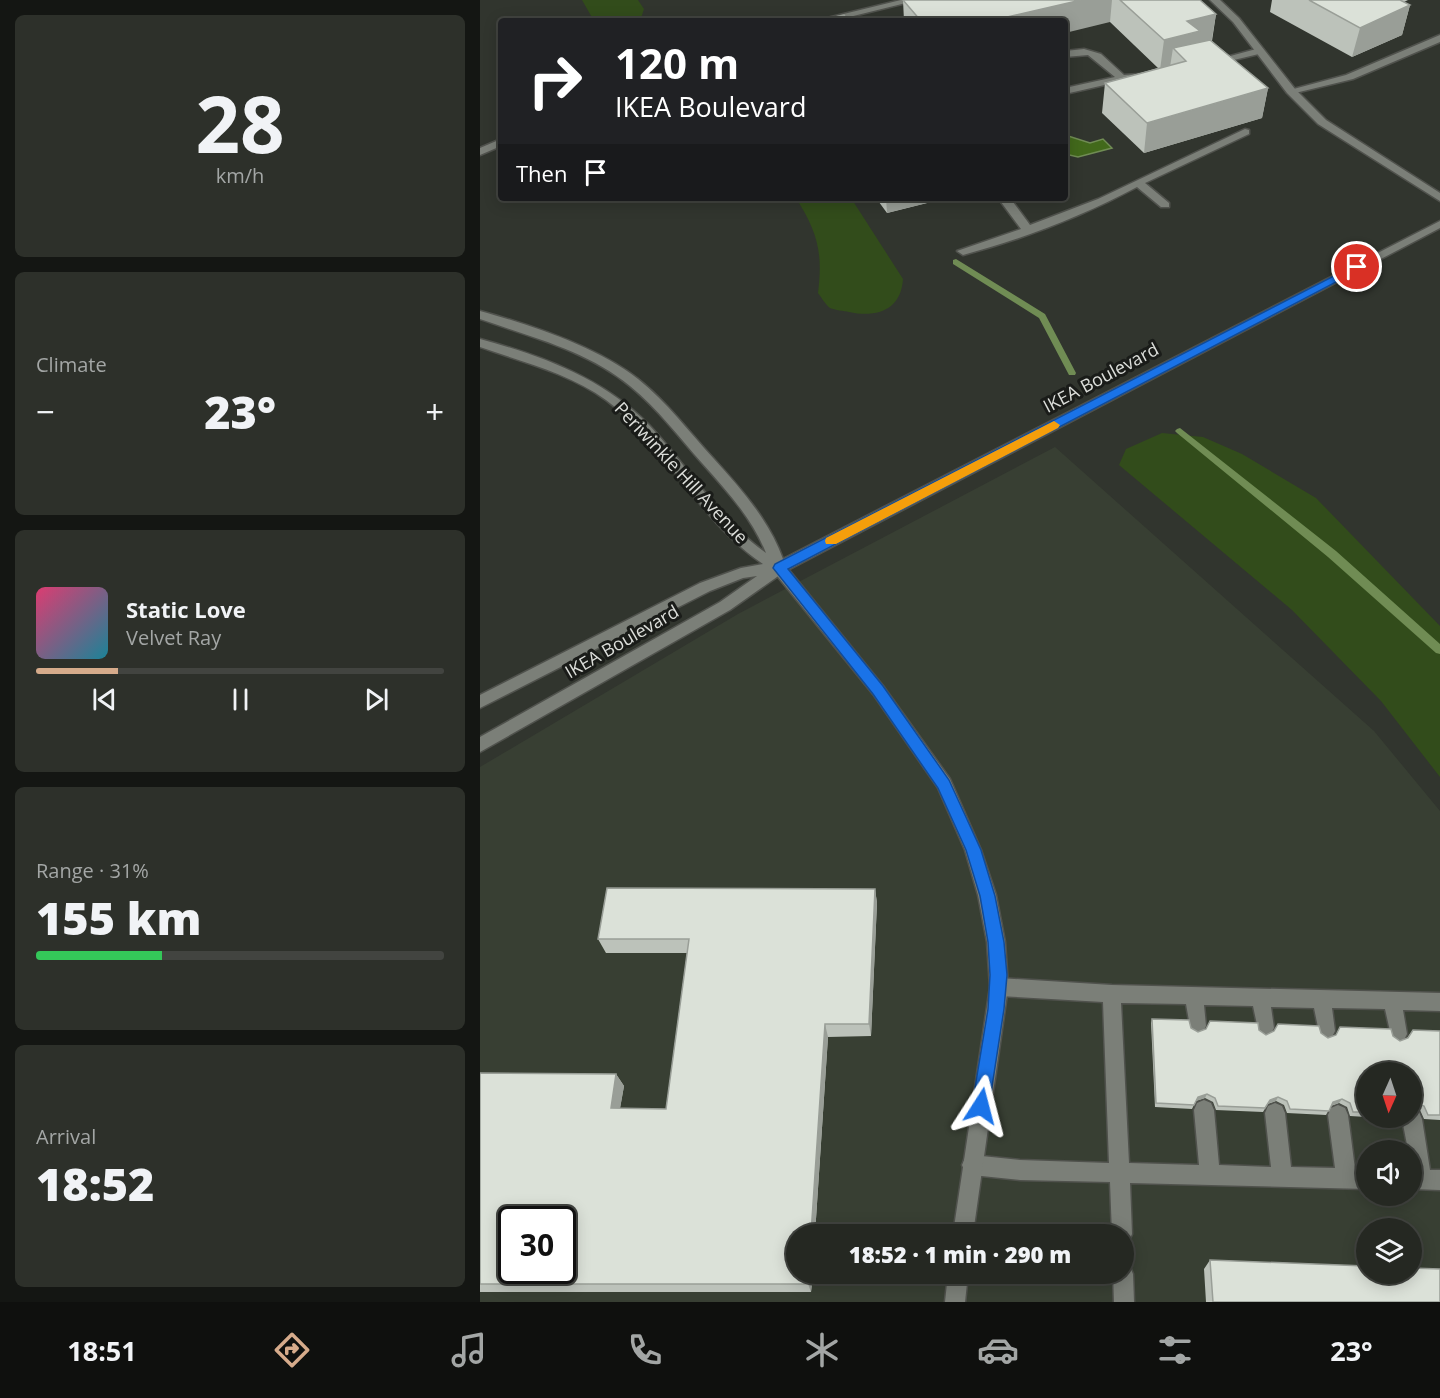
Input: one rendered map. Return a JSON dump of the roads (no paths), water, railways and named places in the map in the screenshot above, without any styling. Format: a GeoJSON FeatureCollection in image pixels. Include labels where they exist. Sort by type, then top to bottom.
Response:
{"type":"FeatureCollection","features":[{"type":"Feature","properties":{"kind":"street"},"geometry":{"type":"LineString","coordinates":[[833,18],[913,0]]}},
{"type":"Feature","properties":{"kind":"street"},"geometry":{"type":"LineString","coordinates":[[1215,0],[1236,20],[1291,90],[1322,122],[1440,198]]}},
{"type":"Feature","properties":{"kind":"street"},"geometry":{"type":"LineString","coordinates":[[1291,90],[1349,77],[1440,38]]}},
{"type":"Feature","properties":{"kind":"street"},"geometry":{"type":"LineString","coordinates":[[1068,53],[1079,50],[1094,52],[1122,78]]}},
{"type":"Feature","properties":{"kind":"street"},"geometry":{"type":"LineString","coordinates":[[1199,66],[1260,51]]}},
{"type":"Feature","properties":{"kind":"street"},"geometry":{"type":"LineString","coordinates":[[1068,90],[1122,78],[1150,76]]}},
{"type":"Feature","properties":{"kind":"street"},"geometry":{"type":"LineString","coordinates":[[963,251],[1028,230],[1102,201],[1245,132]]}},
{"type":"Feature","properties":{"kind":"street"},"geometry":{"type":"LineString","coordinates":[[480,152],[498,143]]}},
{"type":"Feature","properties":{"kind":"street"},"geometry":{"type":"LineString","coordinates":[[1138,182],[1166,205]]}},
{"type":"Feature","properties":{"kind":"street"},"geometry":{"type":"LineString","coordinates":[[1006,201],[1028,230]]}},
{"type":"Feature","properties":{"kind":"street","name":"IKEA Boulevard"},"geometry":{"type":"LineString","coordinates":[[480,745],[725,606],[779,568],[1440,224]]}},
{"type":"Feature","properties":{"kind":"street","name":"Periwinkle Hill Avenue"},"geometry":{"type":"LineString","coordinates":[[480,315],[588,355],[633,382],[669,416],[749,508],[769,540],[779,568]]}},
{"type":"Feature","properties":{"kind":"street","name":"Periwinkle Hill Avenue"},"geometry":{"type":"LineString","coordinates":[[480,342],[570,376],[608,395],[644,429],[731,531],[779,568],[878,690],[944,784],[973,850],[987,896],[996,942],[999,987],[964,1224]]}},
{"type":"Feature","properties":{"kind":"street","name":"IKEA Boulevard"},"geometry":{"type":"LineString","coordinates":[[480,702],[705,587],[741,573],[779,568]]}},
{"type":"Feature","properties":{"kind":"street"},"geometry":{"type":"LineString","coordinates":[[999,987],[1112,994],[1440,1002]]}},
{"type":"Feature","properties":{"kind":"street"},"geometry":{"type":"LineString","coordinates":[[1112,994],[1122,1224]]}},
{"type":"Feature","properties":{"kind":"street"},"geometry":{"type":"LineString","coordinates":[[1194,996],[1197,1026]]}},
{"type":"Feature","properties":{"kind":"street"},"geometry":{"type":"LineString","coordinates":[[1261,998],[1265,1028]]}},
{"type":"Feature","properties":{"kind":"street"},"geometry":{"type":"LineString","coordinates":[[1322,1000],[1326,1031]]}},
{"type":"Feature","properties":{"kind":"street"},"geometry":{"type":"LineString","coordinates":[[1393,1001],[1398,1034]]}},
{"type":"Feature","properties":{"kind":"street"},"geometry":{"type":"LineString","coordinates":[[1204,1110],[1210,1174]]}},
{"type":"Feature","properties":{"kind":"street"},"geometry":{"type":"LineString","coordinates":[[1275,1113],[1282,1176]]}},
{"type":"Feature","properties":{"kind":"street"},"geometry":{"type":"LineString","coordinates":[[1338,1115],[1346,1178]]}},
{"type":"Feature","properties":{"kind":"street"},"geometry":{"type":"LineString","coordinates":[[1414,1128],[1425,1180]]}},
{"type":"Feature","properties":{"kind":"street"},"geometry":{"type":"LineString","coordinates":[[972,1165],[1020,1170],[1356,1178]]}},
{"type":"Feature","properties":{"kind":"street"},"geometry":{"type":"LineString","coordinates":[[955,1302],[957,1284]]}},
{"type":"Feature","properties":{"kind":"street"},"geometry":{"type":"LineString","coordinates":[[1123,1284],[1124,1302]]}},
{"type":"Feature","properties":{"kind":"waterway"},"geometry":{"type":"LineString","coordinates":[[956,262],[1042,316],[1072,373]]}},
{"type":"Feature","properties":{"kind":"waterway"},"geometry":{"type":"LineString","coordinates":[[1180,431],[1332,554],[1440,650]]}}]}
